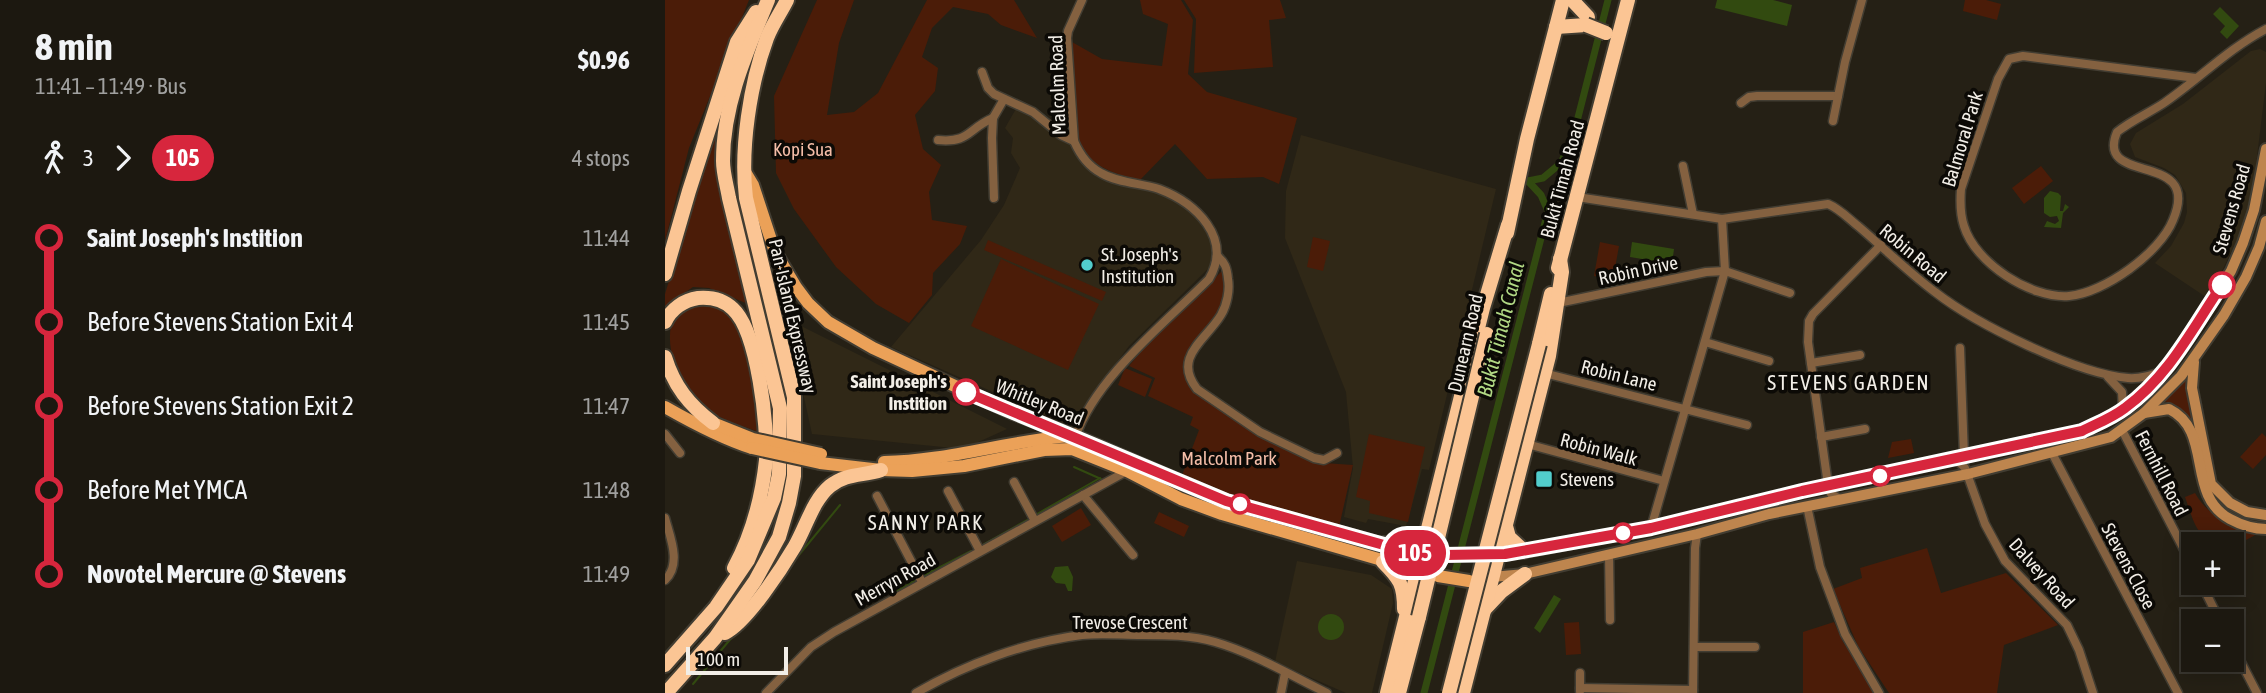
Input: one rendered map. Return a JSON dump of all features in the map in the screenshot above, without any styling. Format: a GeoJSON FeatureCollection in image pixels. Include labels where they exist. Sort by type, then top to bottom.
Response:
{"type":"FeatureCollection","features":[{"type":"Feature","properties":{"kind":"highway"},"geometry":{"type":"LineString","coordinates":[[665,274],[737,42],[765,0]]}},
{"type":"Feature","properties":{"kind":"highway","name":"Pan-Island Expressway"},"geometry":{"type":"LineString","coordinates":[[665,665],[716,607],[739,576],[774,498],[780,463],[780,408],[723,163],[725,130],[733,96],[741,65],[765,0]]}},
{"type":"Feature","properties":{"kind":"highway","name":"Pan-Island Expressway"},"geometry":{"type":"LineString","coordinates":[[666,693],[715,638],[755,582],[779,537],[789,503],[795,466],[794,397],[746,198],[744,170],[748,111],[767,37],[787,0]]}},
{"type":"Feature","properties":{"kind":"highway","name":"Dunearn Road"},"geometry":{"type":"LineString","coordinates":[[1399,693],[1487,334],[1508,225],[1563,0]]}},
{"type":"Feature","properties":{"kind":"highway"},"geometry":{"type":"LineString","coordinates":[[1572,0],[1587,21]]}},
{"type":"Feature","properties":{"kind":"highway"},"geometry":{"type":"LineString","coordinates":[[1607,27],[1619,18],[1627,6]]}},
{"type":"Feature","properties":{"kind":"highway","name":"Bukit Timah Road"},"geometry":{"type":"LineString","coordinates":[[1449,693],[1627,6]]}},
{"type":"Feature","properties":{"kind":"highway"},"geometry":{"type":"LineString","coordinates":[[1556,27],[1587,21],[1607,27]]}},
{"type":"Feature","properties":{"kind":"highway"},"geometry":{"type":"LineString","coordinates":[[1607,27],[1614,55]]}},
{"type":"Feature","properties":{"kind":"highway"},"geometry":{"type":"LineString","coordinates":[[1387,693],[1483,308],[1508,225]]}},
{"type":"Feature","properties":{"kind":"highway"},"geometry":{"type":"LineString","coordinates":[[1462,693],[1544,373],[1558,303],[1562,272],[1560,259]]}},
{"type":"Feature","properties":{"kind":"highway"},"geometry":{"type":"LineString","coordinates":[[665,322],[673,310],[689,300],[701,298],[723,302],[735,310],[742,321],[756,363],[766,435],[761,493],[757,514],[743,548],[719,592],[716,607]]}},
{"type":"Feature","properties":{"kind":"highway"},"geometry":{"type":"LineString","coordinates":[[665,357],[671,376],[683,395],[697,411],[713,423]]}},
{"type":"Feature","properties":{"kind":"highway"},"geometry":{"type":"LineString","coordinates":[[665,382],[675,399],[694,421]]}},
{"type":"Feature","properties":{"kind":"highway"},"geometry":{"type":"LineString","coordinates":[[715,638],[732,629],[756,602],[795,546],[813,509],[828,488],[848,475],[881,470]]}},
{"type":"Feature","properties":{"kind":"highway"},"geometry":{"type":"LineString","coordinates":[[1506,526],[1513,542],[1524,551]]}},
{"type":"Feature","properties":{"kind":"highway"},"geometry":{"type":"LineString","coordinates":[[1383,544],[1408,545],[1417,542],[1429,531]]}},
{"type":"Feature","properties":{"kind":"highway"},"geometry":{"type":"LineString","coordinates":[[1383,562],[1402,585],[1403,635]]}},
{"type":"Feature","properties":{"kind":"highway"},"geometry":{"type":"LineString","coordinates":[[1482,612],[1502,591],[1525,574]]}},
{"type":"Feature","properties":{"kind":"main road","name":"Stevens Road"},"geometry":{"type":"LineString","coordinates":[[1498,554],[1651,528],[1828,485],[2082,431],[2123,410],[2146,392],[2166,370],[2231,271],[2254,210],[2266,149]]}},
{"type":"Feature","properties":{"kind":"main road","name":"Whitley Road"},"geometry":{"type":"LineString","coordinates":[[744,170],[753,185],[775,252],[808,303],[828,322],[901,362],[1013,412],[1202,508],[1438,576],[1469,581],[1492,578]]}},
{"type":"Feature","properties":{"kind":"main road","name":"Stevens Road"},"geometry":{"type":"LineString","coordinates":[[1492,578],[1525,574],[1820,503],[1968,474],[2111,437],[2144,413],[2182,376],[2224,315],[2263,248],[2266,222]]}},
{"type":"Feature","properties":{"kind":"main road"},"geometry":{"type":"LineString","coordinates":[[2196,356],[2192,369],[2192,388],[2211,484],[2230,503],[2247,512],[2266,515]]}},
{"type":"Feature","properties":{"kind":"main road"},"geometry":{"type":"LineString","coordinates":[[665,407],[710,432],[881,470],[912,471],[964,466],[1074,442]]}},
{"type":"Feature","properties":{"kind":"main road"},"geometry":{"type":"LineString","coordinates":[[2144,413],[2169,409],[2183,419],[2191,428],[2203,486],[2211,502],[2225,517],[2242,526],[2266,529]]}},
{"type":"Feature","properties":{"kind":"main road"},"geometry":{"type":"LineString","coordinates":[[713,423],[753,443]]}},
{"type":"Feature","properties":{"kind":"main road","name":"Whitley Road"},"geometry":{"type":"LineString","coordinates":[[1074,442],[1226,501],[1383,544],[1422,554],[1498,554]]}},
{"type":"Feature","properties":{"kind":"main road"},"geometry":{"type":"LineString","coordinates":[[820,458],[912,462],[993,447],[1074,442]]}},
{"type":"Feature","properties":{"kind":"main road"},"geometry":{"type":"LineString","coordinates":[[1802,491],[1814,492],[1820,503]]}},
{"type":"Feature","properties":{"kind":"street","name":"Malcolm Road"},"geometry":{"type":"LineString","coordinates":[[1082,0],[1067,34],[1074,141],[1090,166],[1102,174],[1176,196],[1199,212],[1215,238],[1217,256],[1227,267],[1227,300],[1222,314],[1192,351],[1188,367],[1189,379],[1197,389],[1259,432],[1314,458],[1324,460],[1338,453]]}},
{"type":"Feature","properties":{"kind":"street"},"geometry":{"type":"LineString","coordinates":[[1833,121],[1862,0]]}},
{"type":"Feature","properties":{"kind":"street","name":"Balmoral Park"},"geometry":{"type":"LineString","coordinates":[[2196,78],[2023,56],[2009,59],[1998,79],[1961,189],[1964,228],[1983,257],[2004,275],[2029,287],[2062,296],[2084,293],[2122,274],[2145,256],[2172,223],[2179,197],[2172,181],[2126,163],[2117,152],[2117,132],[2164,102],[2196,78],[2239,44],[2262,36],[2266,30]]}},
{"type":"Feature","properties":{"kind":"street"},"geometry":{"type":"LineString","coordinates":[[982,72],[988,88],[1004,99],[1033,112],[1061,135],[1074,141]]}},
{"type":"Feature","properties":{"kind":"street"},"geometry":{"type":"LineString","coordinates":[[1741,103],[1749,97],[1757,96],[1838,96]]}},
{"type":"Feature","properties":{"kind":"street"},"geometry":{"type":"LineString","coordinates":[[994,198],[993,118],[1004,99]]}},
{"type":"Feature","properties":{"kind":"street"},"geometry":{"type":"LineString","coordinates":[[938,140],[955,142],[964,139],[982,123],[993,118]]}},
{"type":"Feature","properties":{"kind":"street"},"geometry":{"type":"LineString","coordinates":[[1683,166],[1693,214]]}},
{"type":"Feature","properties":{"kind":"street","name":"Robin Road"},"geometry":{"type":"LineString","coordinates":[[1577,197],[1722,219],[1828,204],[1881,245],[1934,292],[1977,321],[2106,376],[2130,379],[2149,377],[2166,370]]}},
{"type":"Feature","properties":{"kind":"street"},"geometry":{"type":"LineString","coordinates":[[1651,528],[1725,271],[1722,219]]}},
{"type":"Feature","properties":{"kind":"street"},"geometry":{"type":"LineString","coordinates":[[1840,499],[1831,495],[1828,485],[1808,331],[1811,318],[1881,245]]}},
{"type":"Feature","properties":{"kind":"street"},"geometry":{"type":"LineString","coordinates":[[1074,442],[1095,400],[1128,358],[1209,279],[1217,256]]}},
{"type":"Feature","properties":{"kind":"street"},"geometry":{"type":"LineString","coordinates":[[1725,271],[1790,293]]}},
{"type":"Feature","properties":{"kind":"street","name":"Robin Drive"},"geometry":{"type":"LineString","coordinates":[[1558,303],[1698,273],[1725,271]]}},
{"type":"Feature","properties":{"kind":"street"},"geometry":{"type":"LineString","coordinates":[[1705,342],[1769,361]]}},
{"type":"Feature","properties":{"kind":"street"},"geometry":{"type":"LineString","coordinates":[[1960,348],[1959,457],[1968,474]]}},
{"type":"Feature","properties":{"kind":"street"},"geometry":{"type":"LineString","coordinates":[[1811,363],[1860,355]]}},
{"type":"Feature","properties":{"kind":"street","name":"Robin Lane"},"geometry":{"type":"LineString","coordinates":[[1544,373],[1747,425]]}},
{"type":"Feature","properties":{"kind":"street"},"geometry":{"type":"LineString","coordinates":[[2106,376],[2122,392],[2123,410]]}},
{"type":"Feature","properties":{"kind":"street"},"geometry":{"type":"LineString","coordinates":[[1821,437],[1865,429]]}},
{"type":"Feature","properties":{"kind":"street","name":"Fernhill Road"},"geometry":{"type":"LineString","coordinates":[[2122,430],[2181,544]]}},
{"type":"Feature","properties":{"kind":"street"},"geometry":{"type":"LineString","coordinates":[[666,439],[680,453]]}},
{"type":"Feature","properties":{"kind":"street","name":"Robin Walk"},"geometry":{"type":"LineString","coordinates":[[1527,444],[1664,481]]}},
{"type":"Feature","properties":{"kind":"street","name":"Stevens Close"},"geometry":{"type":"LineString","coordinates":[[2052,453],[2178,693]]}},
{"type":"Feature","properties":{"kind":"street","name":"Merryn Road"},"geometry":{"type":"LineString","coordinates":[[766,693],[811,646],[922,582],[1127,471]]}},
{"type":"Feature","properties":{"kind":"street","name":"Dalvey Road"},"geometry":{"type":"LineString","coordinates":[[1968,474],[1985,524],[1997,548],[2016,573],[2067,625],[2079,650],[2093,693]]}},
{"type":"Feature","properties":{"kind":"street"},"geometry":{"type":"LineString","coordinates":[[1014,482],[1035,521]]}},
{"type":"Feature","properties":{"kind":"street"},"geometry":{"type":"LineString","coordinates":[[948,491],[980,551]]}},
{"type":"Feature","properties":{"kind":"street"},"geometry":{"type":"LineString","coordinates":[[1083,495],[1133,555]]}},
{"type":"Feature","properties":{"kind":"street"},"geometry":{"type":"LineString","coordinates":[[877,496],[922,582]]}},
{"type":"Feature","properties":{"kind":"street"},"geometry":{"type":"LineString","coordinates":[[1807,506],[1820,567],[1845,634],[1879,693]]}},
{"type":"Feature","properties":{"kind":"street"},"geometry":{"type":"LineString","coordinates":[[665,519],[674,564],[665,580]]}},
{"type":"Feature","properties":{"kind":"street"},"geometry":{"type":"LineString","coordinates":[[1580,673],[1580,690],[1693,691],[1697,534]]}},
{"type":"Feature","properties":{"kind":"street"},"geometry":{"type":"LineString","coordinates":[[1609,554],[1610,620]]}},
{"type":"Feature","properties":{"kind":"street","name":"Trevose Crescent"},"geometry":{"type":"LineString","coordinates":[[916,693],[986,660],[1039,643],[1083,635],[1176,635],[1204,639],[1233,649],[1327,693]]}},
{"type":"Feature","properties":{"kind":"street"},"geometry":{"type":"LineString","coordinates":[[1694,647],[1755,647]]}},
{"type":"Feature","properties":{"kind":"street"},"geometry":{"type":"LineString","coordinates":[[2244,668],[2257,693]]}},
{"type":"Feature","properties":{"kind":"street"},"geometry":{"type":"LineString","coordinates":[[1282,693],[1285,673]]}},
{"type":"Feature","properties":{"kind":"shaded area"},"geometry":{"type":"Polygon","coordinates":[[[1717,0],[1773,0],[1792,5],[1787,26],[1715,8],[1717,0]]]}},
{"type":"Feature","properties":{"kind":"shaded area"},"geometry":{"type":"Polygon","coordinates":[[[2220,7],[2239,26],[2227,39],[2220,32],[2225,26],[2213,14],[2220,7]]]}},
{"type":"Feature","properties":{"kind":"shaded area"},"geometry":{"type":"Polygon","coordinates":[[[2260,49],[2266,52],[2266,83],[2254,181],[2237,240],[2206,297],[2155,263],[2171,246],[2184,223],[2187,212],[2186,193],[2175,175],[2135,157],[2130,144],[2136,133],[2183,104],[2251,51],[2260,49]]]}},
{"type":"Feature","properties":{"kind":"shaded area","name":"St. Joseph's Institution"},"geometry":{"type":"Polygon","coordinates":[[[1017,107],[1074,141],[1089,166],[1176,196],[1209,226],[1216,261],[1129,346],[1070,426],[891,347],[981,240],[1004,205],[1020,168],[1011,153],[1013,138],[1005,128],[1017,107]]]}},
{"type":"Feature","properties":{"kind":"shaded area"},"geometry":{"type":"Polygon","coordinates":[[[1301,135],[1496,189],[1429,470],[1422,469],[1406,526],[1368,519],[1366,523],[1344,517],[1353,468],[1346,392],[1285,238],[1286,191],[1301,135]]]}},
{"type":"Feature","properties":{"kind":"shaded area"},"geometry":{"type":"Polygon","coordinates":[[[2050,191],[2061,196],[2060,211],[2063,211],[2065,204],[2069,207],[2063,213],[2061,228],[2044,227],[2047,221],[2055,224],[2059,221],[2057,216],[2050,217],[2044,213],[2044,198],[2050,191]]]}},
{"type":"Feature","properties":{"kind":"shaded area"},"geometry":{"type":"Polygon","coordinates":[[[1632,242],[1674,249],[1672,264],[1630,257],[1632,242]]]}},
{"type":"Feature","properties":{"kind":"shaded area"},"geometry":{"type":"Polygon","coordinates":[[[787,319],[1007,429],[963,449],[812,434],[787,319]]]}},
{"type":"Feature","properties":{"kind":"shaded area"},"geometry":{"type":"Polygon","coordinates":[[[1297,561],[1371,575],[1392,589],[1393,603],[1372,693],[1346,693],[1275,662],[1297,561]]]}},
{"type":"Feature","properties":{"kind":"shaded area"},"geometry":{"type":"Polygon","coordinates":[[[1068,566],[1073,577],[1072,591],[1068,591],[1065,584],[1056,583],[1051,577],[1055,567],[1068,566]]]}},
{"type":"Feature","properties":{"kind":"shaded area"},"geometry":{"type":"Polygon","coordinates":[[[1554,595],[1561,599],[1540,633],[1534,628],[1554,595]]]}},
{"type":"Feature","properties":{"kind":"shaded area"},"geometry":{"type":"Polygon","coordinates":[[[1331,614],[1340,618],[1344,627],[1340,636],[1331,640],[1322,636],[1318,627],[1322,618],[1331,614]]]}},
{"type":"Feature","properties":{"kind":"green space"},"geometry":{"type":"Polygon","coordinates":[[[665,0],[749,0],[689,148],[665,241],[665,0]]]}},
{"type":"Feature","properties":{"kind":"green space","name":"Kopi Sua"},"geometry":{"type":"Polygon","coordinates":[[[817,0],[854,0],[839,43],[827,115],[854,112],[878,93],[927,0],[1014,0],[1037,38],[1001,25],[988,14],[953,7],[932,28],[922,57],[938,68],[935,91],[915,115],[923,149],[941,165],[929,192],[932,220],[967,226],[960,244],[933,273],[932,295],[909,323],[876,304],[836,267],[794,209],[776,173],[774,96],[817,0]]]}},
{"type":"Feature","properties":{"kind":"green space"},"geometry":{"type":"Polygon","coordinates":[[[1140,0],[1181,0],[1193,20],[1188,74],[1207,92],[1297,118],[1279,184],[1263,177],[1207,179],[1175,144],[1140,180],[1120,175],[1088,156],[1077,139],[1072,42],[1102,59],[1162,66],[1168,24],[1143,14],[1140,0]]]}},
{"type":"Feature","properties":{"kind":"green space"},"geometry":{"type":"Polygon","coordinates":[[[1184,0],[1280,0],[1286,18],[1269,20],[1273,67],[1194,73],[1196,19],[1184,0]]]}},
{"type":"Feature","properties":{"kind":"green space"},"geometry":{"type":"Polygon","coordinates":[[[1965,0],[1986,0],[2001,4],[1997,20],[1963,11],[1965,0]]]}},
{"type":"Feature","properties":{"kind":"green space"},"geometry":{"type":"Polygon","coordinates":[[[715,130],[717,164],[748,304],[709,288],[693,287],[665,306],[665,294],[715,130]]]}},
{"type":"Feature","properties":{"kind":"green space"},"geometry":{"type":"Polygon","coordinates":[[[2041,166],[2053,181],[2024,204],[2012,188],[2041,166]]]}},
{"type":"Feature","properties":{"kind":"green space"},"geometry":{"type":"Polygon","coordinates":[[[1313,237],[1330,241],[1323,271],[1307,267],[1313,237]]]}},
{"type":"Feature","properties":{"kind":"green space"},"geometry":{"type":"Polygon","coordinates":[[[988,240],[1106,292],[1102,301],[984,250],[988,240]]]}},
{"type":"Feature","properties":{"kind":"green space"},"geometry":{"type":"Polygon","coordinates":[[[1600,242],[1619,246],[1613,279],[1594,276],[1600,242]]]}},
{"type":"Feature","properties":{"kind":"green space"},"geometry":{"type":"Polygon","coordinates":[[[1001,259],[1099,304],[1068,370],[971,326],[1001,259]]]}},
{"type":"Feature","properties":{"kind":"green space","name":"Malcolm Park"},"geometry":{"type":"Polygon","coordinates":[[[1224,269],[1223,302],[1213,322],[1186,356],[1186,377],[1193,390],[1258,434],[1324,463],[1353,465],[1339,527],[1227,497],[1181,478],[1199,430],[1190,425],[1193,417],[1148,396],[1155,378],[1129,366],[1224,269]]]}},
{"type":"Feature","properties":{"kind":"green space"},"geometry":{"type":"Polygon","coordinates":[[[712,304],[726,312],[744,341],[753,379],[759,432],[708,410],[690,394],[676,368],[670,344],[672,320],[695,306],[712,304]]]}},
{"type":"Feature","properties":{"kind":"green space"},"geometry":{"type":"Polygon","coordinates":[[[1125,368],[1152,379],[1145,397],[1118,385],[1125,368]]]}},
{"type":"Feature","properties":{"kind":"green space"},"geometry":{"type":"Polygon","coordinates":[[[2187,373],[2194,429],[2178,408],[2163,401],[2187,373]]]}},
{"type":"Feature","properties":{"kind":"green space"},"geometry":{"type":"Polygon","coordinates":[[[2262,433],[2266,437],[2266,455],[2253,469],[2240,457],[2262,433]]]}},
{"type":"Feature","properties":{"kind":"green space"},"geometry":{"type":"Polygon","coordinates":[[[1369,434],[1425,447],[1408,522],[1369,513],[1370,501],[1356,497],[1369,434]]]}},
{"type":"Feature","properties":{"kind":"green space"},"geometry":{"type":"Polygon","coordinates":[[[1911,439],[1914,453],[1888,458],[1892,442],[1911,439]]]}},
{"type":"Feature","properties":{"kind":"green space"},"geometry":{"type":"Polygon","coordinates":[[[2195,493],[2208,509],[2223,520],[2261,532],[2244,541],[2244,532],[2200,532],[2185,497],[2195,493]]]}},
{"type":"Feature","properties":{"kind":"green space"},"geometry":{"type":"Polygon","coordinates":[[[1081,508],[1091,525],[1062,542],[1052,526],[1081,508]]]}},
{"type":"Feature","properties":{"kind":"green space"},"geometry":{"type":"Polygon","coordinates":[[[1159,512],[1189,526],[1184,537],[1154,523],[1159,512]]]}},
{"type":"Feature","properties":{"kind":"green space"},"geometry":{"type":"Polygon","coordinates":[[[1927,548],[1941,593],[2006,573],[2058,625],[2004,645],[1997,693],[1889,693],[1858,646],[1833,589],[1862,578],[1860,568],[1927,548]]]}},
{"type":"Feature","properties":{"kind":"green space"},"geometry":{"type":"Polygon","coordinates":[[[1579,622],[1581,654],[1566,655],[1564,623],[1579,622]]]}},
{"type":"Feature","properties":{"kind":"green space"},"geometry":{"type":"Polygon","coordinates":[[[1834,622],[1843,642],[1877,693],[1803,693],[1803,632],[1834,622]]]}},
{"type":"Feature","properties":{"kind":"waterway","name":"Bukit Timah Canal"},"geometry":{"type":"LineString","coordinates":[[1528,181],[1543,178],[1561,163],[1573,137],[1608,0]]}},
{"type":"Feature","properties":{"kind":"waterway","name":"Bukit Timah Canal"},"geometry":{"type":"LineString","coordinates":[[1424,693],[1548,211],[1541,195],[1528,181]]}},
{"type":"Feature","properties":{"kind":"waterway"},"geometry":{"type":"LineString","coordinates":[[1074,467],[1101,479]]}},
{"type":"Feature","properties":{"kind":"waterway"},"geometry":{"type":"LineString","coordinates":[[1037,514],[1100,478]]}},
{"type":"Feature","properties":{"kind":"waterway"},"geometry":{"type":"LineString","coordinates":[[794,561],[840,505]]}},
{"type":"Feature","properties":{"kind":"waterway"},"geometry":{"type":"LineString","coordinates":[[984,544],[1027,520]]}},
{"type":"Feature","properties":{"kind":"waterway"},"geometry":{"type":"LineString","coordinates":[[925,575],[971,551]]}},
{"type":"Feature","properties":{"kind":"waterway"},"geometry":{"type":"LineString","coordinates":[[895,592],[916,580]]}},
{"type":"Feature","properties":{"kind":"waterway"},"geometry":{"type":"LineString","coordinates":[[693,684],[733,636]]}},
{"type":"Feature","properties":{"kind":"bus line","name":"105"},"geometry":{"type":"LineString","coordinates":[[966,392],[1226,501],[1409,552],[1443,555],[1505,554],[1696,519],[1828,485],[2082,431],[2123,410],[2146,392],[2183,347],[2222,285]]}},
{"type":"Feature","properties":{"kind":"place","name":"St. Joseph's Institution"},"geometry":{"type":"Point","coordinates":[1087,265]}},
{"type":"Feature","properties":{"kind":"place","name":"Saint Joseph's Instition"},"geometry":{"type":"Point","coordinates":[966,392]}},
{"type":"Feature","properties":{"kind":"place","name":"Stevens"},"geometry":{"type":"Point","coordinates":[1544,479]}},
{"type":"Feature","properties":{"kind":"district","name":"STEVENS GARDEN"},"geometry":{"type":"Point","coordinates":[1849,382]}},
{"type":"Feature","properties":{"kind":"district","name":"SANNY PARK"},"geometry":{"type":"Point","coordinates":[926,522]}}]}
